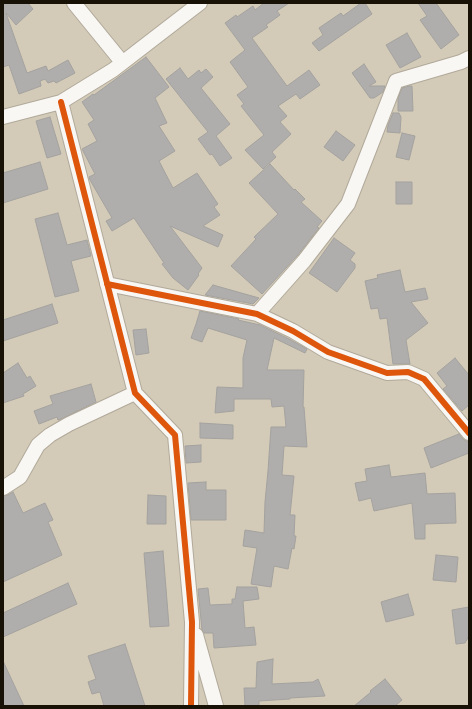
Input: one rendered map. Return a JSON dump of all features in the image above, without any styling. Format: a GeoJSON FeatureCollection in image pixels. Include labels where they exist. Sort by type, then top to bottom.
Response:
{"type":"FeatureCollection","features":[{"type":"Feature","properties":{"kind":"street"},"geometry":{"type":"LineString","coordinates":[[74,3],[122,62]]}},
{"type":"Feature","properties":{"kind":"street"},"geometry":{"type":"LineString","coordinates":[[3,117],[60,102],[113,70],[200,3]]}},
{"type":"Feature","properties":{"kind":"street"},"geometry":{"type":"LineString","coordinates":[[257,314],[304,261],[348,204],[396,81],[461,62],[469,58]]}},
{"type":"Feature","properties":{"kind":"street"},"geometry":{"type":"LineString","coordinates":[[60,102],[134,393],[175,434],[192,622],[191,706]]}},
{"type":"Feature","properties":{"kind":"street"},"geometry":{"type":"LineString","coordinates":[[107,284],[257,314],[293,331],[328,352],[387,373],[408,372],[424,379],[469,433]]}},
{"type":"Feature","properties":{"kind":"street"},"geometry":{"type":"LineString","coordinates":[[3,488],[20,478],[38,445],[50,435],[69,424],[134,393]]}},
{"type":"Feature","properties":{"kind":"street"},"geometry":{"type":"LineString","coordinates":[[192,622],[216,706]]}},
{"type":"Feature","properties":{"kind":"building"},"geometry":{"type":"Polygon","coordinates":[[[3,3],[28,3],[33,9],[16,25],[6,13],[27,73],[46,66],[48,71],[68,60],[75,73],[56,83],[54,81],[48,83],[45,79],[40,81],[41,86],[19,94],[9,65],[3,67],[3,3]]]}},
{"type":"Feature","properties":{"kind":"building"},"geometry":{"type":"Polygon","coordinates":[[[264,3],[289,3],[277,11],[280,15],[266,25],[268,27],[252,38],[287,86],[309,70],[320,85],[300,99],[296,94],[278,106],[287,116],[280,122],[291,134],[272,152],[276,157],[263,169],[245,150],[264,135],[241,106],[244,104],[237,95],[248,87],[230,62],[245,50],[225,23],[253,6],[255,10],[264,3]]]}},
{"type":"Feature","properties":{"kind":"building"},"geometry":{"type":"Polygon","coordinates":[[[361,3],[365,3],[372,14],[319,51],[312,43],[323,35],[319,28],[341,13],[343,16],[361,3]]]}},
{"type":"Feature","properties":{"kind":"building"},"geometry":{"type":"Polygon","coordinates":[[[418,3],[436,3],[459,35],[441,49],[420,20],[427,16],[418,3]]]}},
{"type":"Feature","properties":{"kind":"building"},"geometry":{"type":"Polygon","coordinates":[[[407,33],[421,57],[400,68],[386,45],[407,33]]]}},
{"type":"Feature","properties":{"kind":"building"},"geometry":{"type":"Polygon","coordinates":[[[146,57],[169,87],[155,98],[167,123],[159,126],[175,151],[159,161],[173,188],[197,173],[218,204],[214,207],[220,215],[203,226],[223,235],[218,247],[170,226],[202,268],[198,274],[199,275],[188,290],[173,278],[162,264],[164,263],[134,218],[112,231],[106,221],[112,218],[90,180],[89,177],[95,174],[82,149],[97,141],[88,124],[94,120],[82,102],[146,57]]]}},
{"type":"Feature","properties":{"kind":"building"},"geometry":{"type":"Polygon","coordinates":[[[364,64],[376,82],[369,86],[385,86],[383,92],[374,98],[370,98],[352,73],[364,64]]]}},
{"type":"Feature","properties":{"kind":"building"},"geometry":{"type":"Polygon","coordinates":[[[180,68],[188,79],[199,70],[201,73],[206,69],[213,77],[201,88],[230,124],[216,136],[232,158],[220,166],[212,154],[210,155],[198,139],[208,132],[166,79],[180,68]]]}},
{"type":"Feature","properties":{"kind":"building"},"geometry":{"type":"Polygon","coordinates":[[[412,86],[413,111],[398,111],[398,98],[402,88],[412,86]]]}},
{"type":"Feature","properties":{"kind":"building"},"geometry":{"type":"Polygon","coordinates":[[[393,113],[399,113],[401,117],[400,133],[387,132],[393,113]]]}},
{"type":"Feature","properties":{"kind":"building"},"geometry":{"type":"Polygon","coordinates":[[[50,117],[61,154],[47,158],[36,121],[50,117]]]}},
{"type":"Feature","properties":{"kind":"building"},"geometry":{"type":"Polygon","coordinates":[[[336,131],[355,145],[343,161],[324,147],[336,131]]]}},
{"type":"Feature","properties":{"kind":"building"},"geometry":{"type":"Polygon","coordinates":[[[402,133],[415,136],[409,160],[396,157],[402,133]]]}},
{"type":"Feature","properties":{"kind":"building"},"geometry":{"type":"Polygon","coordinates":[[[40,162],[48,189],[3,203],[3,173],[40,162]]]}},
{"type":"Feature","properties":{"kind":"building"},"geometry":{"type":"Polygon","coordinates":[[[270,164],[294,190],[295,189],[305,199],[301,202],[322,221],[317,227],[319,228],[297,256],[262,294],[231,266],[256,239],[254,237],[278,214],[249,183],[270,164]]]}},
{"type":"Feature","properties":{"kind":"building"},"geometry":{"type":"Polygon","coordinates":[[[396,182],[412,182],[412,204],[396,204],[396,182]]]}},
{"type":"Feature","properties":{"kind":"building"},"geometry":{"type":"Polygon","coordinates":[[[58,213],[67,245],[87,240],[91,256],[71,261],[79,291],[55,297],[35,219],[58,213]]]}},
{"type":"Feature","properties":{"kind":"building"},"geometry":{"type":"Polygon","coordinates":[[[334,238],[355,253],[350,260],[355,264],[355,268],[337,292],[309,273],[334,238]]]}},
{"type":"Feature","properties":{"kind":"building"},"geometry":{"type":"Polygon","coordinates":[[[400,270],[405,292],[425,288],[428,299],[411,302],[428,323],[406,340],[410,364],[393,364],[387,318],[380,319],[378,308],[371,309],[365,281],[378,278],[377,275],[400,270]]]}},
{"type":"Feature","properties":{"kind":"building"},"geometry":{"type":"Polygon","coordinates":[[[213,285],[259,298],[253,304],[205,295],[213,285]]]}},
{"type":"Feature","properties":{"kind":"building"},"geometry":{"type":"Polygon","coordinates":[[[52,304],[58,323],[3,341],[3,320],[52,304]]]}},
{"type":"Feature","properties":{"kind":"building"},"geometry":{"type":"Polygon","coordinates":[[[200,311],[260,325],[307,349],[305,353],[274,338],[267,370],[304,370],[303,407],[307,447],[284,446],[282,475],[294,476],[290,515],[295,515],[294,536],[296,536],[288,569],[274,566],[271,587],[251,584],[257,548],[243,546],[245,530],[264,533],[271,427],[286,427],[284,406],[272,407],[271,399],[234,399],[234,411],[215,413],[217,387],[243,388],[243,358],[247,340],[208,328],[202,342],[191,338],[200,311]]]}},
{"type":"Feature","properties":{"kind":"building"},"geometry":{"type":"Polygon","coordinates":[[[146,329],[149,353],[136,355],[133,330],[146,329]]]}},
{"type":"Feature","properties":{"kind":"building"},"geometry":{"type":"Polygon","coordinates":[[[455,358],[469,375],[469,405],[462,411],[443,389],[447,386],[437,373],[455,358]]]}},
{"type":"Feature","properties":{"kind":"building"},"geometry":{"type":"Polygon","coordinates":[[[18,363],[27,378],[30,376],[36,386],[23,394],[24,396],[3,403],[3,373],[18,363]]]}},
{"type":"Feature","properties":{"kind":"building"},"geometry":{"type":"Polygon","coordinates":[[[91,384],[96,402],[59,420],[57,417],[39,424],[34,411],[53,404],[50,396],[91,384]]]}},
{"type":"Feature","properties":{"kind":"building"},"geometry":{"type":"Polygon","coordinates":[[[200,423],[233,425],[233,439],[200,438],[200,423]]]}},
{"type":"Feature","properties":{"kind":"building"},"geometry":{"type":"Polygon","coordinates":[[[459,434],[463,439],[469,441],[469,453],[431,468],[424,448],[459,434]]]}},
{"type":"Feature","properties":{"kind":"building"},"geometry":{"type":"Polygon","coordinates":[[[201,445],[201,462],[186,463],[185,446],[201,445]]]}},
{"type":"Feature","properties":{"kind":"building"},"geometry":{"type":"Polygon","coordinates":[[[389,465],[391,477],[425,473],[427,494],[455,493],[456,523],[425,524],[425,539],[415,539],[412,503],[374,511],[371,498],[359,501],[355,483],[367,481],[365,469],[389,465]]]}},
{"type":"Feature","properties":{"kind":"building"},"geometry":{"type":"Polygon","coordinates":[[[206,482],[206,490],[226,490],[226,520],[191,520],[188,483],[206,482]]]}},
{"type":"Feature","properties":{"kind":"building"},"geometry":{"type":"Polygon","coordinates":[[[13,492],[23,513],[45,503],[53,520],[48,522],[62,555],[3,582],[3,496],[13,492]]]}},
{"type":"Feature","properties":{"kind":"building"},"geometry":{"type":"Polygon","coordinates":[[[148,495],[166,496],[166,524],[147,524],[148,495]]]}},
{"type":"Feature","properties":{"kind":"building"},"geometry":{"type":"Polygon","coordinates":[[[163,551],[169,626],[150,627],[144,553],[163,551]]]}},
{"type":"Feature","properties":{"kind":"building"},"geometry":{"type":"Polygon","coordinates":[[[436,555],[458,557],[456,582],[433,580],[436,555]]]}},
{"type":"Feature","properties":{"kind":"building"},"geometry":{"type":"Polygon","coordinates":[[[68,583],[77,604],[3,637],[3,613],[68,583]]]}},
{"type":"Feature","properties":{"kind":"building"},"geometry":{"type":"Polygon","coordinates":[[[237,587],[257,587],[259,599],[243,601],[245,628],[254,627],[256,645],[214,648],[213,633],[204,633],[202,630],[198,589],[208,588],[210,605],[232,604],[232,599],[235,599],[237,587]]]}},
{"type":"Feature","properties":{"kind":"building"},"geometry":{"type":"Polygon","coordinates":[[[408,594],[414,615],[386,622],[381,602],[408,594]]]}},
{"type":"Feature","properties":{"kind":"building"},"geometry":{"type":"Polygon","coordinates":[[[469,607],[469,636],[465,643],[456,644],[452,610],[469,607]]]}},
{"type":"Feature","properties":{"kind":"building"},"geometry":{"type":"Polygon","coordinates":[[[125,644],[145,706],[104,706],[100,692],[92,694],[88,682],[96,679],[88,656],[125,644]]]}},
{"type":"Feature","properties":{"kind":"building"},"geometry":{"type":"Polygon","coordinates":[[[273,659],[272,684],[313,682],[318,679],[325,696],[259,701],[259,706],[245,706],[244,688],[256,688],[257,662],[273,659]]]}},
{"type":"Feature","properties":{"kind":"building"},"geometry":{"type":"Polygon","coordinates":[[[3,661],[24,706],[3,706],[3,661]]]}},
{"type":"Feature","properties":{"kind":"building"},"geometry":{"type":"Polygon","coordinates":[[[385,679],[402,700],[395,706],[354,706],[371,692],[370,691],[385,679]]]}},
{"type":"Feature","properties":{"kind":"cycle path"},"geometry":{"type":"LineString","coordinates":[[61,102],[135,393],[175,435],[192,622],[191,706]]}},
{"type":"Feature","properties":{"kind":"cycle path"},"geometry":{"type":"LineString","coordinates":[[107,284],[257,314],[293,331],[328,352],[387,373],[408,372],[424,379],[469,433]]}}]}
